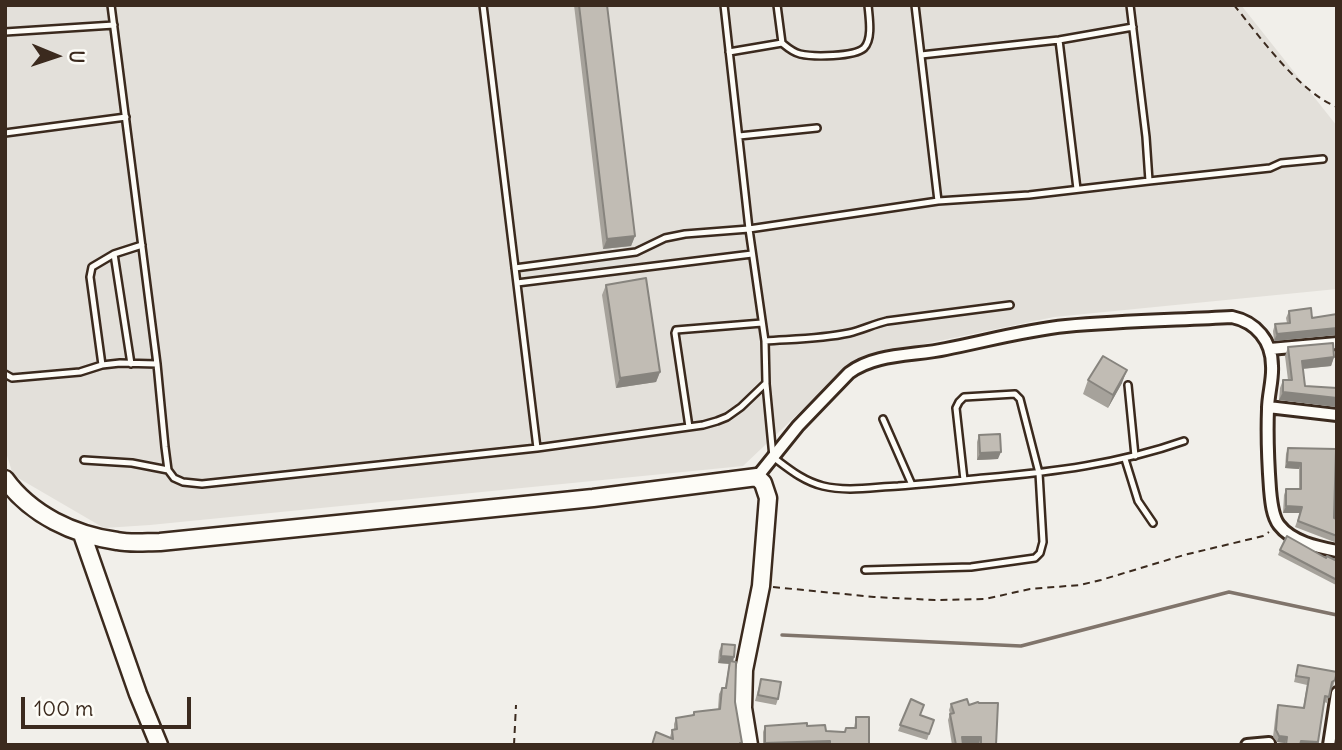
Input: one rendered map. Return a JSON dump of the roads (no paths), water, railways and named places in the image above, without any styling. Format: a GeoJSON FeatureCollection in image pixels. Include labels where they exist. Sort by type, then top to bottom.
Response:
{"type":"FeatureCollection","features":[{"type":"Feature","properties":{"kind":"street"},"geometry":{"type":"LineString","coordinates":[[5,479],[17,495],[41,514],[82,534],[119,542],[160,542],[593,498],[757,477],[798,426],[858,366],[879,359],[948,349],[1065,326],[1232,317],[1245,320],[1259,331],[1270,349],[1273,367],[1268,407],[1268,455],[1272,505],[1278,524],[1292,536],[1311,545],[1337,551]]}},
{"type":"Feature","properties":{"kind":"street"},"geometry":{"type":"LineString","coordinates":[[1270,349],[1337,343]]}},
{"type":"Feature","properties":{"kind":"street"},"geometry":{"type":"LineString","coordinates":[[1268,407],[1337,415]]}},
{"type":"Feature","properties":{"kind":"street"},"geometry":{"type":"LineString","coordinates":[[749,745],[744,708],[744,670],[760,592],[768,498],[763,483],[757,477]]}},
{"type":"Feature","properties":{"kind":"street"},"geometry":{"type":"LineString","coordinates":[[82,534],[138,694],[159,745]]}},
{"type":"Feature","properties":{"kind":"street"},"geometry":{"type":"LineString","coordinates":[[1332,742],[1337,694]]}},
{"type":"Feature","properties":{"kind":"street"},"geometry":{"type":"LineString","coordinates":[[1247,745],[1269,743]]}},
{"type":"Feature","properties":{"kind":"lane"},"geometry":{"type":"LineString","coordinates":[[111,5],[169,470],[174,478],[202,484],[537,448],[689,427],[727,416],[741,407],[766,383]]}},
{"type":"Feature","properties":{"kind":"lane"},"geometry":{"type":"LineString","coordinates":[[484,5],[537,448]]}},
{"type":"Feature","properties":{"kind":"lane"},"geometry":{"type":"LineString","coordinates":[[724,5],[752,254],[765,341],[773,457],[800,478],[841,489],[1039,473],[1125,459],[1184,441]]}},
{"type":"Feature","properties":{"kind":"lane"},"geometry":{"type":"LineString","coordinates":[[777,5],[782,43],[791,51],[802,55],[824,56],[855,53],[865,47],[869,38],[868,5]]}},
{"type":"Feature","properties":{"kind":"lane"},"geometry":{"type":"LineString","coordinates":[[915,5],[937,201]]}},
{"type":"Feature","properties":{"kind":"lane"},"geometry":{"type":"LineString","coordinates":[[1130,5],[1149,181]]}},
{"type":"Feature","properties":{"kind":"lane"},"geometry":{"type":"LineString","coordinates":[[5,32],[114,25]]}},
{"type":"Feature","properties":{"kind":"lane"},"geometry":{"type":"LineString","coordinates":[[921,55],[1059,40],[1133,27]]}},
{"type":"Feature","properties":{"kind":"lane"},"geometry":{"type":"LineString","coordinates":[[1059,40],[1077,189]]}},
{"type":"Feature","properties":{"kind":"lane"},"geometry":{"type":"LineString","coordinates":[[729,52],[782,43]]}},
{"type":"Feature","properties":{"kind":"lane"},"geometry":{"type":"LineString","coordinates":[[5,133],[126,117]]}},
{"type":"Feature","properties":{"kind":"lane"},"geometry":{"type":"LineString","coordinates":[[739,136],[817,128]]}},
{"type":"Feature","properties":{"kind":"lane"},"geometry":{"type":"LineString","coordinates":[[515,268],[636,252],[665,238],[685,234],[749,229],[937,201],[1077,189],[1324,159]]}},
{"type":"Feature","properties":{"kind":"lane"},"geometry":{"type":"LineString","coordinates":[[102,365],[90,277],[92,267],[114,254],[142,245]]}},
{"type":"Feature","properties":{"kind":"lane"},"geometry":{"type":"LineString","coordinates":[[114,254],[131,364]]}},
{"type":"Feature","properties":{"kind":"lane"},"geometry":{"type":"LineString","coordinates":[[517,283],[752,254]]}},
{"type":"Feature","properties":{"kind":"lane"},"geometry":{"type":"LineString","coordinates":[[765,341],[831,336],[887,321],[1010,304]]}},
{"type":"Feature","properties":{"kind":"lane"},"geometry":{"type":"LineString","coordinates":[[689,427],[676,330],[762,323]]}},
{"type":"Feature","properties":{"kind":"lane"},"geometry":{"type":"LineString","coordinates":[[5,374],[12,378],[80,372],[102,365],[157,364]]}},
{"type":"Feature","properties":{"kind":"lane"},"geometry":{"type":"LineString","coordinates":[[1128,385],[1135,456]]}},
{"type":"Feature","properties":{"kind":"lane"},"geometry":{"type":"LineString","coordinates":[[865,570],[971,567],[1035,558],[1044,542],[1039,473],[1020,399],[1015,394],[964,397],[959,401],[956,408],[964,480]]}},
{"type":"Feature","properties":{"kind":"lane"},"geometry":{"type":"LineString","coordinates":[[883,419],[912,485]]}},
{"type":"Feature","properties":{"kind":"lane"},"geometry":{"type":"LineString","coordinates":[[1125,459],[1138,500],[1153,523]]}},
{"type":"Feature","properties":{"kind":"lane"},"geometry":{"type":"LineString","coordinates":[[84,460],[117,461],[169,470]]}},
{"type":"Feature","properties":{"kind":"waterway"},"geometry":{"type":"LineString","coordinates":[[782,635],[1021,646],[1229,592],[1337,615]]}}]}
